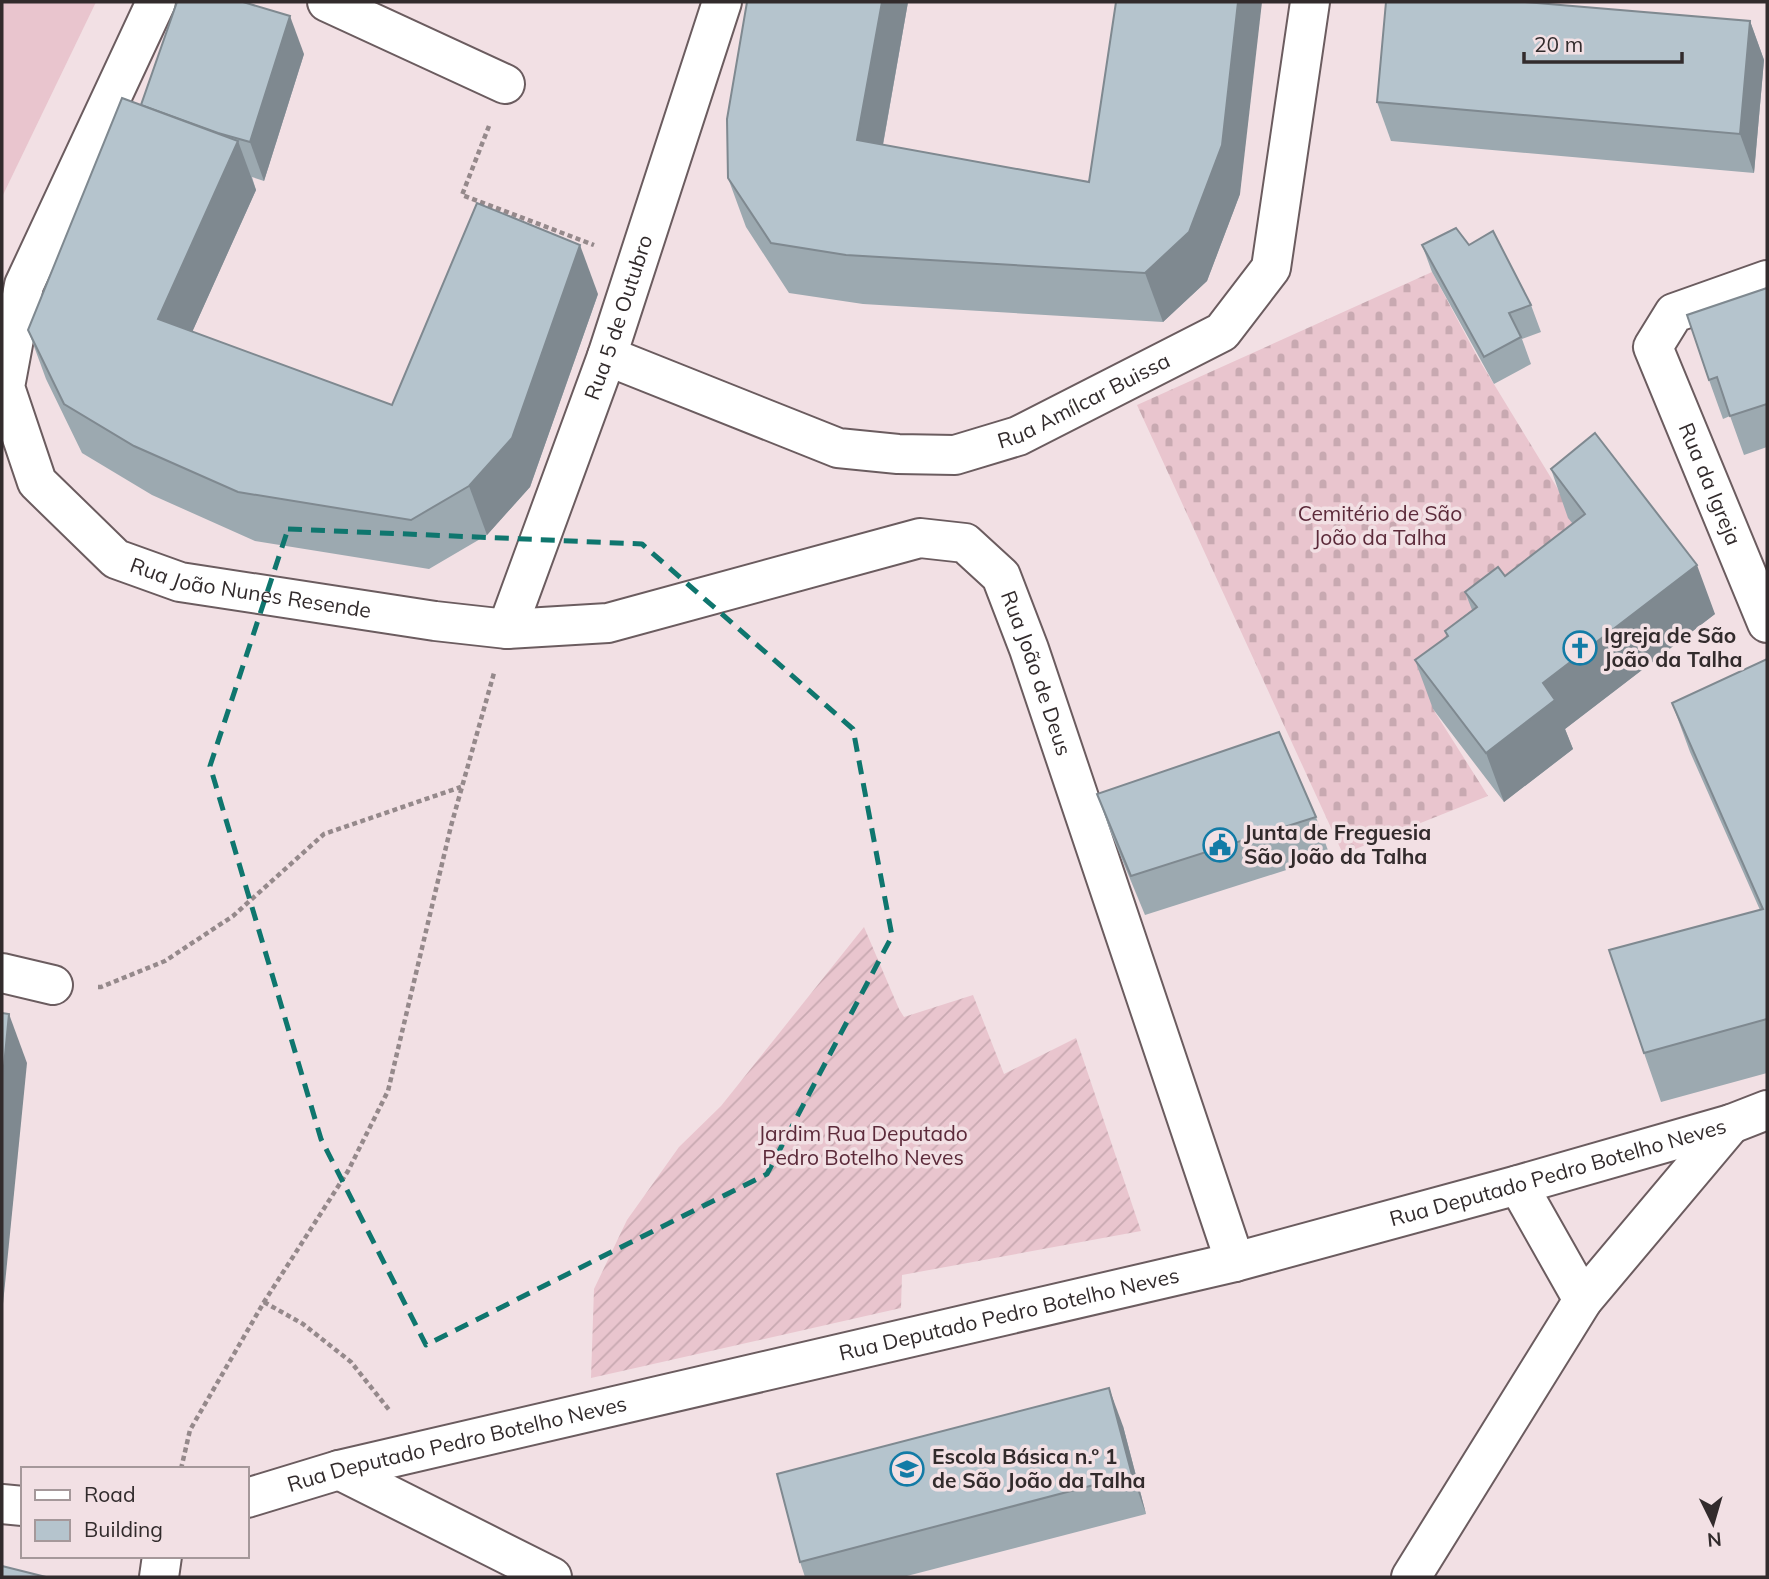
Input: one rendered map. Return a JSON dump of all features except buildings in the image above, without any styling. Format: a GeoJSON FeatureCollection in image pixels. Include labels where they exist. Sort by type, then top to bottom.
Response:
{"type":"FeatureCollection","features":[{"type":"Feature","properties":{"kind":"street","name":"Rua João Nunes Resende"},"geometry":{"type":"LineString","coordinates":[[156,2],[24,285],[5,387],[37,482],[116,559],[180,582],[435,621],[507,629]]}},
{"type":"Feature","properties":{"kind":"street"},"geometry":{"type":"LineString","coordinates":[[327,2],[505,84]]}},
{"type":"Feature","properties":{"kind":"street","name":"Rua 5 de Outubro"},"geometry":{"type":"LineString","coordinates":[[507,629],[607,356],[722,2]]}},
{"type":"Feature","properties":{"kind":"street","name":"Rua Amílcar Buissa"},"geometry":{"type":"LineString","coordinates":[[607,356],[838,448],[898,454],[955,455],[1018,436],[1222,332],[1271,268],[1310,2]]}},
{"type":"Feature","properties":{"kind":"street","name":"Rua da Igreja"},"geometry":{"type":"LineString","coordinates":[[1767,280],[1674,313],[1653,347],[1767,623]]}},
{"type":"Feature","properties":{"kind":"street","name":"Rua João de Deus"},"geometry":{"type":"LineString","coordinates":[[507,629],[608,623],[919,538],[965,543],[1001,576],[1029,649],[1235,1262]]}},
{"type":"Feature","properties":{"kind":"street"},"geometry":{"type":"LineString","coordinates":[[2,973],[53,985]]}},
{"type":"Feature","properties":{"kind":"street","name":"Rua Deputado Pedro Botelho Neves"},"geometry":{"type":"LineString","coordinates":[[248,1498],[339,1469],[1235,1262],[1518,1185],[1731,1124],[1767,1110]]}},
{"type":"Feature","properties":{"kind":"street"},"geometry":{"type":"LineString","coordinates":[[1411,1577],[1583,1300],[1731,1124]]}},
{"type":"Feature","properties":{"kind":"street"},"geometry":{"type":"LineString","coordinates":[[1518,1185],[1583,1300]]}},
{"type":"Feature","properties":{"kind":"street"},"geometry":{"type":"LineString","coordinates":[[339,1469],[552,1577]]}},
{"type":"Feature","properties":{"kind":"street"},"geometry":{"type":"LineString","coordinates":[[2,1504],[21,1506]]}},
{"type":"Feature","properties":{"kind":"street"},"geometry":{"type":"LineString","coordinates":[[159,1577],[162,1558]]}},
{"type":"Feature","properties":{"kind":"path"},"geometry":{"type":"LineString","coordinates":[[505,84],[462,195],[637,262]]}},
{"type":"Feature","properties":{"kind":"path"},"geometry":{"type":"LineString","coordinates":[[181,1467],[190,1430],[264,1302],[348,1171],[388,1091],[462,786],[507,629]]}},
{"type":"Feature","properties":{"kind":"path"},"geometry":{"type":"LineString","coordinates":[[53,985],[101,987],[165,961],[233,916],[324,834],[462,786]]}},
{"type":"Feature","properties":{"kind":"path"},"geometry":{"type":"LineString","coordinates":[[264,1302],[303,1324],[351,1362],[420,1451]]}},
{"type":"Feature","properties":{"kind":"highlighted area"},"geometry":{"type":"Polygon","coordinates":[[[288,529],[642,544],[853,729],[892,936],[767,1174],[426,1345],[321,1139],[210,766],[288,529]]]}},
{"type":"Feature","properties":{"kind":"green space"},"geometry":{"type":"Polygon","coordinates":[[[2,2],[96,2],[2,197],[2,2]]]}},
{"type":"Feature","properties":{"kind":"green space","name":"Cemitério de São João da Talha"},"geometry":{"type":"Polygon","coordinates":[[[1432,272],[1478,358],[1603,563],[1433,709],[1488,796],[1343,854],[1137,405],[1432,272]]]}},
{"type":"Feature","properties":{"kind":"green space","name":"Jardim Rua Deputado Pedro Botelho Neves"},"geometry":{"type":"Polygon","coordinates":[[[864,927],[904,1017],[973,995],[1004,1074],[1076,1038],[1141,1231],[902,1275],[901,1308],[591,1378],[594,1289],[627,1220],[679,1147],[721,1106],[864,927]]]}},
{"type":"Feature","properties":{"kind":"place","name":"Igreja de São João da Talha"},"geometry":{"type":"Point","coordinates":[1580,648]}},
{"type":"Feature","properties":{"kind":"place","name":"Junta de Freguesia São João da Talha"},"geometry":{"type":"Point","coordinates":[1220,845]}},
{"type":"Feature","properties":{"kind":"place","name":"Escola Básica n.º 1 de São João da Talha"},"geometry":{"type":"Point","coordinates":[907,1469]}}]}
